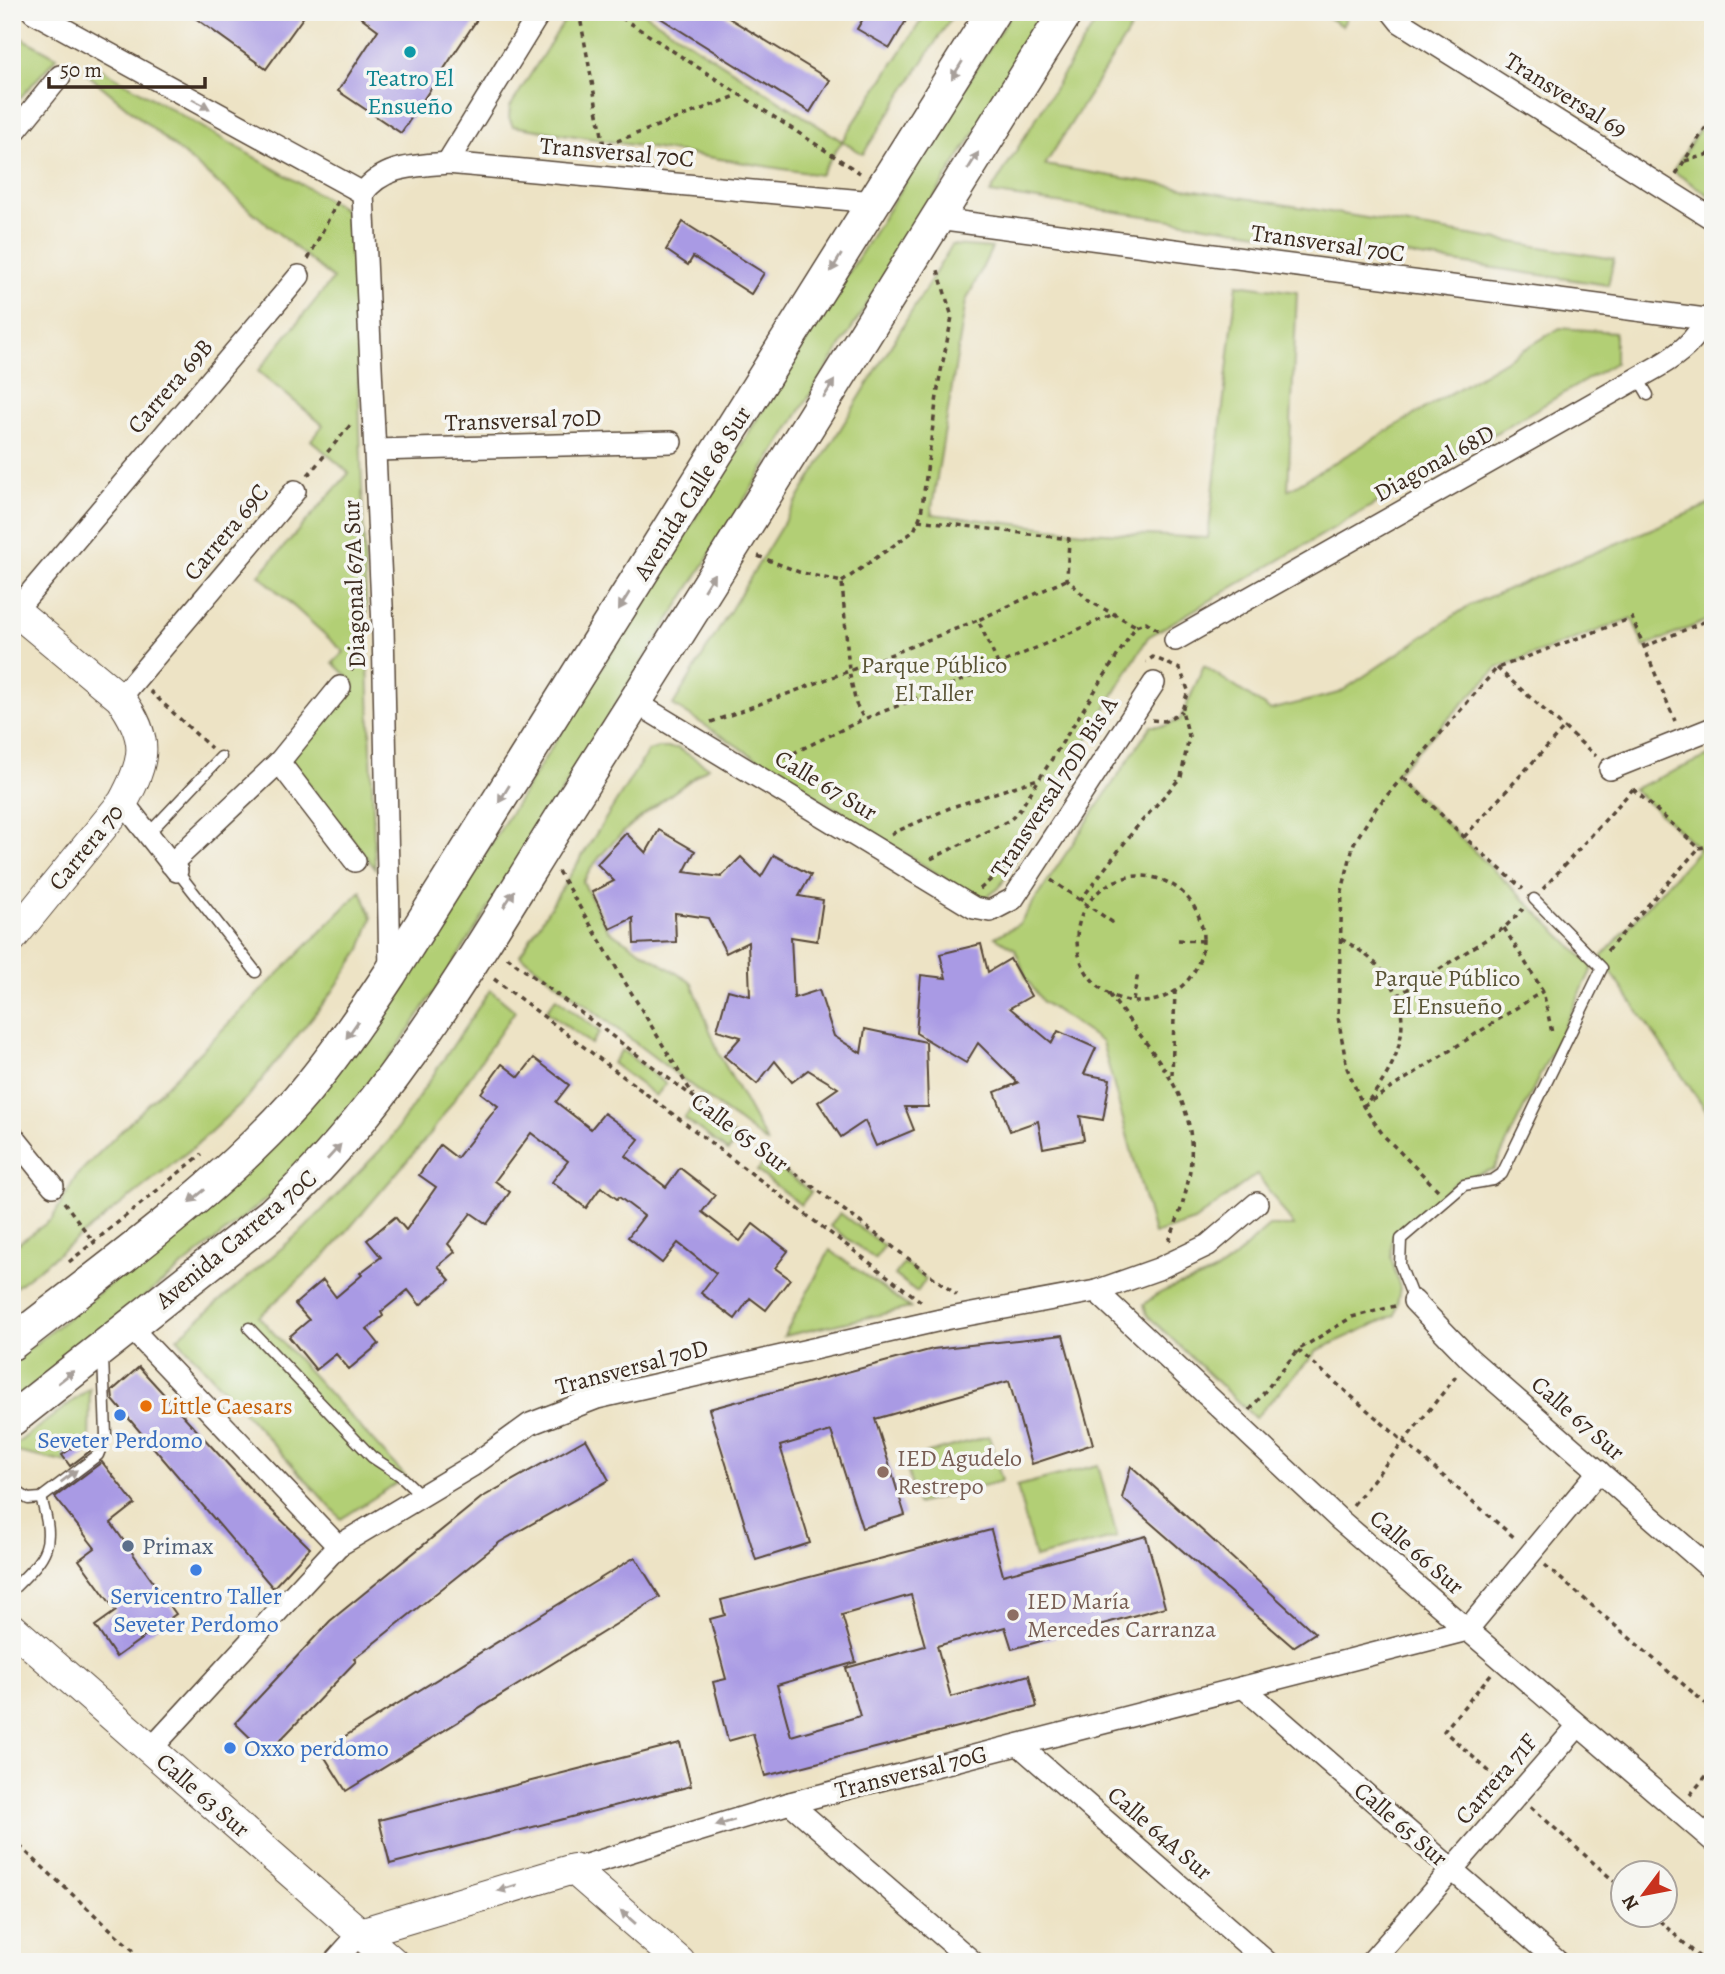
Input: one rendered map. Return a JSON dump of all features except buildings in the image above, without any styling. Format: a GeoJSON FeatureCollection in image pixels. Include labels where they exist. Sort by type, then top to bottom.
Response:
{"type":"FeatureCollection","features":[{"type":"Feature","properties":{"kind":"main road","name":"Avenida Calle 68 Sur"},"geometry":{"type":"LineString","coordinates":[[390,974],[860,191],[993,12]]}},
{"type":"Feature","properties":{"kind":"main road"},"geometry":{"type":"LineString","coordinates":[[486,961],[635,702],[1066,12]]}},
{"type":"Feature","properties":{"kind":"main road","name":"Avenida Carrera 70C"},"geometry":{"type":"LineString","coordinates":[[12,1419],[210,1266],[310,1179],[374,1104],[486,961]]}},
{"type":"Feature","properties":{"kind":"main road"},"geometry":{"type":"LineString","coordinates":[[12,1343],[103,1254],[220,1177],[295,1104],[323,1070],[390,974]]}},
{"type":"Feature","properties":{"kind":"street"},"geometry":{"type":"LineString","coordinates":[[33,12],[355,188]]}},
{"type":"Feature","properties":{"kind":"street"},"geometry":{"type":"LineString","coordinates":[[447,163],[540,12]]}},
{"type":"Feature","properties":{"kind":"street","name":"Transversal 69"},"geometry":{"type":"LineString","coordinates":[[1392,12],[1400,22],[1713,219]]}},
{"type":"Feature","properties":{"kind":"street"},"geometry":{"type":"LineString","coordinates":[[12,135],[60,76]]}},
{"type":"Feature","properties":{"kind":"street","name":"Transversal 70C"},"geometry":{"type":"LineString","coordinates":[[355,188],[398,168],[447,163],[860,191]]}},
{"type":"Feature","properties":{"kind":"street","name":"Diagonal 67A Sur"},"geometry":{"type":"LineString","coordinates":[[355,188],[372,399],[383,626],[390,974]]}},
{"type":"Feature","properties":{"kind":"street","name":"Transversal 70C"},"geometry":{"type":"LineString","coordinates":[[937,219],[1710,319]]}},
{"type":"Feature","properties":{"kind":"street","name":"Carrera 69B"},"geometry":{"type":"LineString","coordinates":[[14,609],[299,276]]}},
{"type":"Feature","properties":{"kind":"street","name":"Diagonal 68D"},"geometry":{"type":"LineString","coordinates":[[1175,640],[1643,386],[1681,353],[1710,319]]}},
{"type":"Feature","properties":{"kind":"street","name":"Transversal 70D"},"geometry":{"type":"LineString","coordinates":[[375,450],[671,442]]}},
{"type":"Feature","properties":{"kind":"street","name":"Carrera 69C"},"geometry":{"type":"LineString","coordinates":[[128,688],[295,491]]}},
{"type":"Feature","properties":{"kind":"street"},"geometry":{"type":"LineString","coordinates":[[14,609],[128,688]]}},
{"type":"Feature","properties":{"kind":"street","name":"Transversal 70D Bis A"},"geometry":{"type":"LineString","coordinates":[[990,911],[1013,900],[1025,862],[1154,683]]}},
{"type":"Feature","properties":{"kind":"street"},"geometry":{"type":"LineString","coordinates":[[123,802],[174,868],[279,762],[340,687]]}},
{"type":"Feature","properties":{"kind":"street","name":"Carrera 70"},"geometry":{"type":"LineString","coordinates":[[12,938],[123,802],[136,778],[143,747],[132,715],[128,688]]}},
{"type":"Feature","properties":{"kind":"street","name":"Calle 67 Sur"},"geometry":{"type":"LineString","coordinates":[[635,702],[974,908],[990,911]]}},
{"type":"Feature","properties":{"kind":"street"},"geometry":{"type":"LineString","coordinates":[[1610,768],[1713,728]]}},
{"type":"Feature","properties":{"kind":"street"},"geometry":{"type":"LineString","coordinates":[[279,762],[355,861]]}},
{"type":"Feature","properties":{"kind":"street"},"geometry":{"type":"LineString","coordinates":[[12,1135],[52,1186]]}},
{"type":"Feature","properties":{"kind":"street","name":"Transversal 70D"},"geometry":{"type":"LineString","coordinates":[[150,1749],[338,1546],[471,1466],[530,1424],[597,1398],[945,1319],[1096,1291],[1158,1269],[1208,1245],[1257,1203]]}},
{"type":"Feature","properties":{"kind":"street","name":"Calle 66 Sur"},"geometry":{"type":"LineString","coordinates":[[1096,1291],[1341,1521],[1713,1841]]}},
{"type":"Feature","properties":{"kind":"street","name":"Calle 67 Sur"},"geometry":{"type":"LineString","coordinates":[[1414,1301],[1470,1359],[1713,1570]]}},
{"type":"Feature","properties":{"kind":"street"},"geometry":{"type":"LineString","coordinates":[[130,1327],[338,1546]]}},
{"type":"Feature","properties":{"kind":"street"},"geometry":{"type":"LineString","coordinates":[[1467,1630],[1599,1471]]}},
{"type":"Feature","properties":{"kind":"street","name":"Calle 63 Sur"},"geometry":{"type":"LineString","coordinates":[[12,1628],[393,1962]]}},
{"type":"Feature","properties":{"kind":"street","name":"Transversal 70G"},"geometry":{"type":"LineString","coordinates":[[360,1933],[790,1803],[1467,1630]]}},
{"type":"Feature","properties":{"kind":"street","name":"Calle 65 Sur"},"geometry":{"type":"LineString","coordinates":[[1243,1687],[1558,1962]]}},
{"type":"Feature","properties":{"kind":"street","name":"Carrera 71F"},"geometry":{"type":"LineString","coordinates":[[1371,1962],[1578,1726]]}},
{"type":"Feature","properties":{"kind":"street","name":"Calle 64A Sur"},"geometry":{"type":"LineString","coordinates":[[1018,1745],[1267,1962]]}},
{"type":"Feature","properties":{"kind":"street"},"geometry":{"type":"LineString","coordinates":[[790,1803],[973,1962]]}},
{"type":"Feature","properties":{"kind":"street"},"geometry":{"type":"LineString","coordinates":[[573,1869],[680,1962]]}},
{"type":"Feature","properties":{"kind":"street"},"geometry":{"type":"LineString","coordinates":[[334,1962],[360,1933]]}},
{"type":"Feature","properties":{"kind":"lane"},"geometry":{"type":"LineString","coordinates":[[148,834],[221,757]]}},
{"type":"Feature","properties":{"kind":"lane"},"geometry":{"type":"LineString","coordinates":[[174,868],[256,972]]}},
{"type":"Feature","properties":{"kind":"lane"},"geometry":{"type":"LineString","coordinates":[[1414,1301],[1400,1265],[1401,1238],[1464,1185],[1493,1180],[1502,1174],[1602,968],[1534,899]]}},
{"type":"Feature","properties":{"kind":"lane"},"geometry":{"type":"LineString","coordinates":[[248,1328],[372,1457],[401,1476],[422,1496]]}},
{"type":"Feature","properties":{"kind":"lane"},"geometry":{"type":"LineString","coordinates":[[12,1488],[27,1499],[41,1498],[98,1455],[106,1435],[103,1348]]}},
{"type":"Feature","properties":{"kind":"lane"},"geometry":{"type":"LineString","coordinates":[[12,1590],[44,1557],[49,1545],[49,1526],[41,1498]]}},
{"type":"Feature","properties":{"kind":"path"},"geometry":{"type":"LineString","coordinates":[[579,12],[604,146],[739,94]]}},
{"type":"Feature","properties":{"kind":"path"},"geometry":{"type":"LineString","coordinates":[[613,12],[739,94],[860,191]]}},
{"type":"Feature","properties":{"kind":"path"},"geometry":{"type":"LineString","coordinates":[[1673,179],[1713,116]]}},
{"type":"Feature","properties":{"kind":"path"},"geometry":{"type":"LineString","coordinates":[[1684,161],[1713,153]]}},
{"type":"Feature","properties":{"kind":"path"},"geometry":{"type":"LineString","coordinates":[[299,276],[355,188]]}},
{"type":"Feature","properties":{"kind":"path"},"geometry":{"type":"LineString","coordinates":[[750,553],[799,572],[842,582],[914,531],[918,520],[939,381],[953,317],[945,285],[933,258]]}},
{"type":"Feature","properties":{"kind":"path","name":"Carrera 69C"},"geometry":{"type":"LineString","coordinates":[[295,491],[372,399]]}},
{"type":"Feature","properties":{"kind":"path"},"geometry":{"type":"LineString","coordinates":[[918,520],[1069,539],[1067,579],[1089,601],[1136,626]]}},
{"type":"Feature","properties":{"kind":"path"},"geometry":{"type":"LineString","coordinates":[[721,728],[710,721],[849,671],[978,620],[1067,579]]}},
{"type":"Feature","properties":{"kind":"path"},"geometry":{"type":"LineString","coordinates":[[842,582],[849,671],[856,704],[864,719]]}},
{"type":"Feature","properties":{"kind":"path"},"geometry":{"type":"LineString","coordinates":[[775,762],[864,719],[1116,613]]}},
{"type":"Feature","properties":{"kind":"path"},"geometry":{"type":"LineString","coordinates":[[1448,1199],[1384,1136],[1363,1106],[1347,1068],[1338,1017],[1342,891],[1354,843],[1376,808],[1497,668],[1632,618],[1683,739]]}},
{"type":"Feature","properties":{"kind":"path"},"geometry":{"type":"LineString","coordinates":[[1644,647],[1713,618]]}},
{"type":"Feature","properties":{"kind":"path"},"geometry":{"type":"LineString","coordinates":[[978,620],[998,664]]}},
{"type":"Feature","properties":{"kind":"path"},"geometry":{"type":"LineString","coordinates":[[939,869],[927,861],[1010,820],[1043,777],[1136,626],[1146,622],[1175,640]]}},
{"type":"Feature","properties":{"kind":"path"},"geometry":{"type":"LineString","coordinates":[[1080,901],[1135,830],[1181,777],[1189,736],[1182,711],[1188,690],[1180,669],[1153,657],[1137,667]]}},
{"type":"Feature","properties":{"kind":"path"},"geometry":{"type":"LineString","coordinates":[[128,688],[221,757]]}},
{"type":"Feature","properties":{"kind":"path"},"geometry":{"type":"LineString","coordinates":[[1464,837],[1564,728]]}},
{"type":"Feature","properties":{"kind":"path"},"geometry":{"type":"LineString","coordinates":[[764,755],[787,770]]}},
{"type":"Feature","properties":{"kind":"path"},"geometry":{"type":"LineString","coordinates":[[899,841],[890,835],[952,807],[1043,777]]}},
{"type":"Feature","properties":{"kind":"path"},"geometry":{"type":"LineString","coordinates":[[1404,778],[1464,837],[1534,899]]}},
{"type":"Feature","properties":{"kind":"path"},"geometry":{"type":"LineString","coordinates":[[1397,996],[1504,928],[1534,899],[1633,789]]}},
{"type":"Feature","properties":{"kind":"path"},"geometry":{"type":"LineString","coordinates":[[1601,957],[1699,848],[1713,845]]}},
{"type":"Feature","properties":{"kind":"path"},"geometry":{"type":"LineString","coordinates":[[971,886],[980,889],[1025,862],[1115,924]]}},
{"type":"Feature","properties":{"kind":"path"},"geometry":{"type":"LineString","coordinates":[[554,864],[694,1097]]}},
{"type":"Feature","properties":{"kind":"path"},"geometry":{"type":"LineString","coordinates":[[1109,993],[1133,1001],[1157,999],[1175,991],[1195,970],[1203,941],[1200,921],[1188,899],[1159,879],[1123,878],[1101,890],[1088,905],[1078,931],[1080,955],[1091,977],[1109,993],[1172,1077],[1188,1115],[1193,1152],[1188,1189],[1158,1269]]}},
{"type":"Feature","properties":{"kind":"path"},"geometry":{"type":"LineString","coordinates":[[1504,928],[1543,991],[1558,1062]]}},
{"type":"Feature","properties":{"kind":"path"},"geometry":{"type":"LineString","coordinates":[[1341,939],[1374,960],[1391,981],[1401,1020],[1400,1045],[1387,1078],[1363,1106]]}},
{"type":"Feature","properties":{"kind":"path"},"geometry":{"type":"LineString","coordinates":[[1178,940],[1203,941]]}},
{"type":"Feature","properties":{"kind":"path","name":"Calle 65 Sur"},"geometry":{"type":"LineString","coordinates":[[486,961],[694,1097],[981,1313]]}},
{"type":"Feature","properties":{"kind":"path","name":"Calle 65 Sur"},"geometry":{"type":"LineString","coordinates":[[486,961],[945,1319]]}},
{"type":"Feature","properties":{"kind":"path"},"geometry":{"type":"LineString","coordinates":[[1133,1001],[1138,973]]}},
{"type":"Feature","properties":{"kind":"path"},"geometry":{"type":"LineString","coordinates":[[1172,1077],[1175,991]]}},
{"type":"Feature","properties":{"kind":"path"},"geometry":{"type":"LineString","coordinates":[[1363,1106],[1543,991]]}},
{"type":"Feature","properties":{"kind":"path"},"geometry":{"type":"LineString","coordinates":[[64,1267],[103,1254],[211,1146]]}},
{"type":"Feature","properties":{"kind":"path"},"geometry":{"type":"LineString","coordinates":[[52,1186],[103,1254]]}},
{"type":"Feature","properties":{"kind":"path"},"geometry":{"type":"LineString","coordinates":[[1237,1426],[1298,1350],[1352,1317],[1414,1301]]}},
{"type":"Feature","properties":{"kind":"path"},"geometry":{"type":"LineString","coordinates":[[1298,1350],[1713,1710]]}},
{"type":"Feature","properties":{"kind":"path"},"geometry":{"type":"LineString","coordinates":[[1341,1521],[1470,1359]]}},
{"type":"Feature","properties":{"kind":"path"},"geometry":{"type":"LineString","coordinates":[[1444,1731],[1503,1660]]}},
{"type":"Feature","properties":{"kind":"path"},"geometry":{"type":"LineString","coordinates":[[1677,1810],[1713,1768]]}},
{"type":"Feature","properties":{"kind":"path"},"geometry":{"type":"LineString","coordinates":[[12,1839],[146,1962]]}},
{"type":"Feature","properties":{"kind":"path"},"geometry":{"type":"LineString","coordinates":[[1667,1928],[1705,1962]]}},
{"type":"Feature","properties":{"kind":"green space"},"geometry":{"type":"Polygon","coordinates":[[[570,12],[642,12],[842,141],[820,175],[513,126],[509,118],[510,107],[570,12]]]}},
{"type":"Feature","properties":{"kind":"green space"},"geometry":{"type":"Polygon","coordinates":[[[927,12],[955,12],[863,154],[842,141],[927,12]]]}},
{"type":"Feature","properties":{"kind":"green space"},"geometry":{"type":"Polygon","coordinates":[[[1012,12],[1050,12],[471,936],[397,1048],[295,1176],[12,1403],[12,1362],[184,1225],[446,916],[1012,12]]]}},
{"type":"Feature","properties":{"kind":"green space"},"geometry":{"type":"Polygon","coordinates":[[[1102,12],[1141,12],[1045,165],[1614,259],[1608,285],[990,193],[1102,12]]]}},
{"type":"Feature","properties":{"kind":"green space"},"geometry":{"type":"Polygon","coordinates":[[[1319,12],[1350,12],[1342,26],[1319,12]]]}},
{"type":"Feature","properties":{"kind":"green space"},"geometry":{"type":"Polygon","coordinates":[[[12,33],[57,57],[12,107],[12,33]]]}},
{"type":"Feature","properties":{"kind":"green space"},"geometry":{"type":"Polygon","coordinates":[[[93,64],[344,209],[354,252],[375,868],[288,758],[354,683],[333,663],[344,652],[259,575],[349,473],[311,440],[323,425],[258,371],[333,279],[86,73],[93,64]]]}},
{"type":"Feature","properties":{"kind":"green space"},"geometry":{"type":"Polygon","coordinates":[[[1713,108],[1713,198],[1673,171],[1713,108]]]}},
{"type":"Feature","properties":{"kind":"green space","name":"Parque Público El Taller"},"geometry":{"type":"Polygon","coordinates":[[[952,245],[992,248],[966,301],[931,514],[1084,532],[1208,538],[1237,284],[1297,292],[1288,490],[1560,328],[1615,332],[1615,363],[1148,637],[999,888],[987,897],[972,896],[673,705],[952,245]]]}},
{"type":"Feature","properties":{"kind":"green space","name":"Parque Público El Ensueño"},"geometry":{"type":"Polygon","coordinates":[[[1713,503],[1713,618],[1644,647],[1632,618],[1497,668],[1395,774],[1593,967],[1494,1169],[1459,1180],[1392,1238],[1391,1258],[1400,1288],[1395,1315],[1318,1350],[1255,1418],[1147,1315],[1144,1305],[1159,1294],[1222,1267],[1269,1226],[1294,1226],[1257,1174],[1194,1221],[1154,1234],[1102,1042],[1042,1001],[1026,978],[1015,949],[995,937],[1019,924],[1151,726],[1164,726],[1180,720],[1204,666],[1270,710],[1339,693],[1470,605],[1713,503]]]}},
{"type":"Feature","properties":{"kind":"green space"},"geometry":{"type":"Polygon","coordinates":[[[678,748],[708,767],[639,818],[607,848],[583,882],[608,930],[692,983],[719,1054],[768,1144],[520,955],[648,751],[678,748]]]}},
{"type":"Feature","properties":{"kind":"green space"},"geometry":{"type":"Polygon","coordinates":[[[1713,754],[1713,1121],[1601,957],[1699,849],[1633,789],[1713,754]]]}},
{"type":"Feature","properties":{"kind":"green space"},"geometry":{"type":"Polygon","coordinates":[[[361,891],[372,918],[361,949],[331,994],[247,1098],[195,1146],[12,1290],[12,1248],[52,1219],[77,1175],[361,891]]]}},
{"type":"Feature","properties":{"kind":"green space"},"geometry":{"type":"Polygon","coordinates":[[[490,990],[515,1011],[431,1133],[329,1252],[259,1317],[406,1477],[341,1519],[177,1338],[305,1228],[389,1141],[490,990]]]}},
{"type":"Feature","properties":{"kind":"green space"},"geometry":{"type":"Polygon","coordinates":[[[556,998],[600,1032],[591,1044],[546,1011],[556,998]]]}},
{"type":"Feature","properties":{"kind":"green space"},"geometry":{"type":"Polygon","coordinates":[[[622,1050],[666,1084],[656,1096],[612,1063],[622,1050]]]}},
{"type":"Feature","properties":{"kind":"green space"},"geometry":{"type":"Polygon","coordinates":[[[694,1105],[738,1138],[728,1151],[684,1118],[694,1105]]]}},
{"type":"Feature","properties":{"kind":"green space"},"geometry":{"type":"Polygon","coordinates":[[[767,1159],[811,1192],[801,1205],[757,1171],[767,1159]]]}},
{"type":"Feature","properties":{"kind":"green space"},"geometry":{"type":"Polygon","coordinates":[[[840,1213],[884,1246],[875,1259],[830,1226],[840,1213]]]}},
{"type":"Feature","properties":{"kind":"green space"},"geometry":{"type":"Polygon","coordinates":[[[830,1250],[910,1308],[784,1336],[830,1250]]]}},
{"type":"Feature","properties":{"kind":"green space"},"geometry":{"type":"Polygon","coordinates":[[[904,1263],[926,1279],[917,1292],[895,1275],[904,1263]]]}},
{"type":"Feature","properties":{"kind":"green space"},"geometry":{"type":"Polygon","coordinates":[[[90,1388],[89,1448],[68,1463],[12,1451],[12,1447],[90,1388]]]}},
{"type":"Feature","properties":{"kind":"green space"},"geometry":{"type":"Polygon","coordinates":[[[989,1436],[1002,1481],[917,1504],[904,1460],[989,1436]]]}},
{"type":"Feature","properties":{"kind":"green space"},"geometry":{"type":"Polygon","coordinates":[[[1098,1465],[1117,1537],[1035,1558],[1017,1486],[1098,1465]]]}},
{"type":"Feature","properties":{"kind":"place","name":"Teatro El Ensueño"},"geometry":{"type":"Point","coordinates":[410,52]}},
{"type":"Feature","properties":{"kind":"place","name":"Little Caesars"},"geometry":{"type":"Point","coordinates":[146,1406]}},
{"type":"Feature","properties":{"kind":"place","name":"Seveter Perdomo"},"geometry":{"type":"Point","coordinates":[120,1415]}},
{"type":"Feature","properties":{"kind":"place","name":"IED Agudelo Restrepo"},"geometry":{"type":"Point","coordinates":[883,1472]}},
{"type":"Feature","properties":{"kind":"place","name":"Primax"},"geometry":{"type":"Point","coordinates":[128,1546]}},
{"type":"Feature","properties":{"kind":"place","name":"Servicentro Taller Seveter Perdomo"},"geometry":{"type":"Point","coordinates":[196,1570]}},
{"type":"Feature","properties":{"kind":"place","name":"IED María Mercedes Carranza"},"geometry":{"type":"Point","coordinates":[1013,1615]}},
{"type":"Feature","properties":{"kind":"place","name":"Oxxo perdomo"},"geometry":{"type":"Point","coordinates":[230,1748]}}]}
